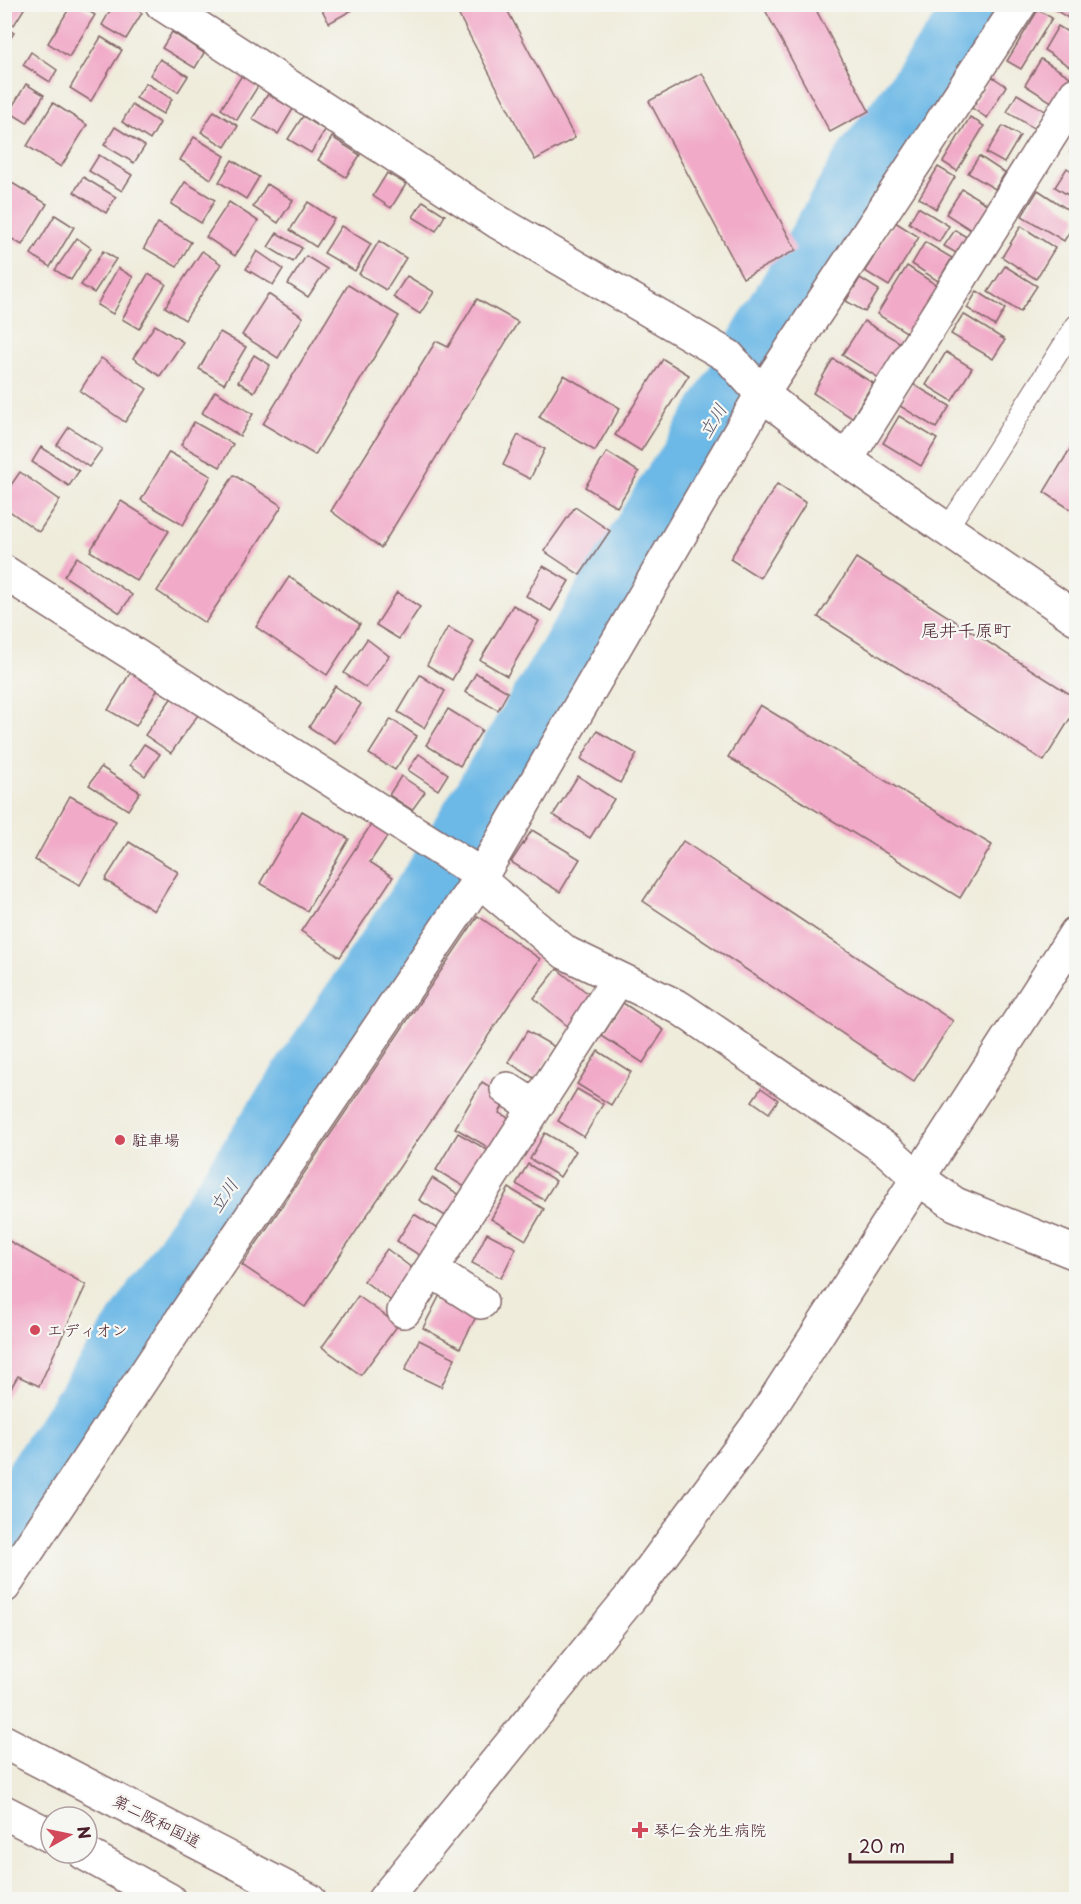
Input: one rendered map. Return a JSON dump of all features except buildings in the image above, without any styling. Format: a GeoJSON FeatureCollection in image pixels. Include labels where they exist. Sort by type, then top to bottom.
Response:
{"type":"FeatureCollection","features":[{"type":"Feature","properties":{"kind":"main road"},"geometry":{"type":"LineString","coordinates":[[162,4],[498,222],[728,356],[758,390],[846,460],[1077,618]]}},
{"type":"Feature","properties":{"kind":"main road"},"geometry":{"type":"LineString","coordinates":[[4,1586],[475,874],[758,390],[1020,4]]}},
{"type":"Feature","properties":{"kind":"main road"},"geometry":{"type":"LineString","coordinates":[[846,460],[1077,94]]}},
{"type":"Feature","properties":{"kind":"main road"},"geometry":{"type":"LineString","coordinates":[[4,572],[434,844],[475,874],[566,953],[680,1008],[887,1150],[919,1179],[956,1204],[1077,1253]]}},
{"type":"Feature","properties":{"kind":"main road"},"geometry":{"type":"LineString","coordinates":[[384,1899],[630,1598],[766,1414],[1077,933]]}},
{"type":"Feature","properties":{"kind":"main road"},"geometry":{"type":"LineString","coordinates":[[405,1311],[618,979]]}},
{"type":"Feature","properties":{"kind":"main road"},"geometry":{"type":"LineString","coordinates":[[507,1089],[535,1107]]}},
{"type":"Feature","properties":{"kind":"main road"},"geometry":{"type":"LineString","coordinates":[[431,1270],[481,1302]]}},
{"type":"Feature","properties":{"kind":"main road","name":"第二阪和国道"},"geometry":{"type":"LineString","coordinates":[[4,1742],[309,1899]]}},
{"type":"Feature","properties":{"kind":"main road"},"geometry":{"type":"LineString","coordinates":[[4,1812],[39,1830]]}},
{"type":"Feature","properties":{"kind":"main road"},"geometry":{"type":"LineString","coordinates":[[99,1861],[169,1899]]}},
{"type":"Feature","properties":{"kind":"lane"},"geometry":{"type":"LineString","coordinates":[[947,529],[1077,325]]}},
{"type":"Feature","properties":{"kind":"waterway","name":"立川"},"geometry":{"type":"LineString","coordinates":[[455,845],[667,494],[712,424],[864,164],[982,4]]}},
{"type":"Feature","properties":{"kind":"waterway","name":"立川"},"geometry":{"type":"LineString","coordinates":[[4,1527],[443,866]]}},
{"type":"Feature","properties":{"kind":"place","name":"駐車場"},"geometry":{"type":"Point","coordinates":[120,1140]}},
{"type":"Feature","properties":{"kind":"place","name":"エディオン"},"geometry":{"type":"Point","coordinates":[35,1330]}},
{"type":"Feature","properties":{"kind":"place","name":"琴仁会光生病院"},"geometry":{"type":"Point","coordinates":[640,1830]}},
{"type":"Feature","properties":{"kind":"district","name":"尾井千原町"},"geometry":{"type":"Point","coordinates":[966,631]}}]}
